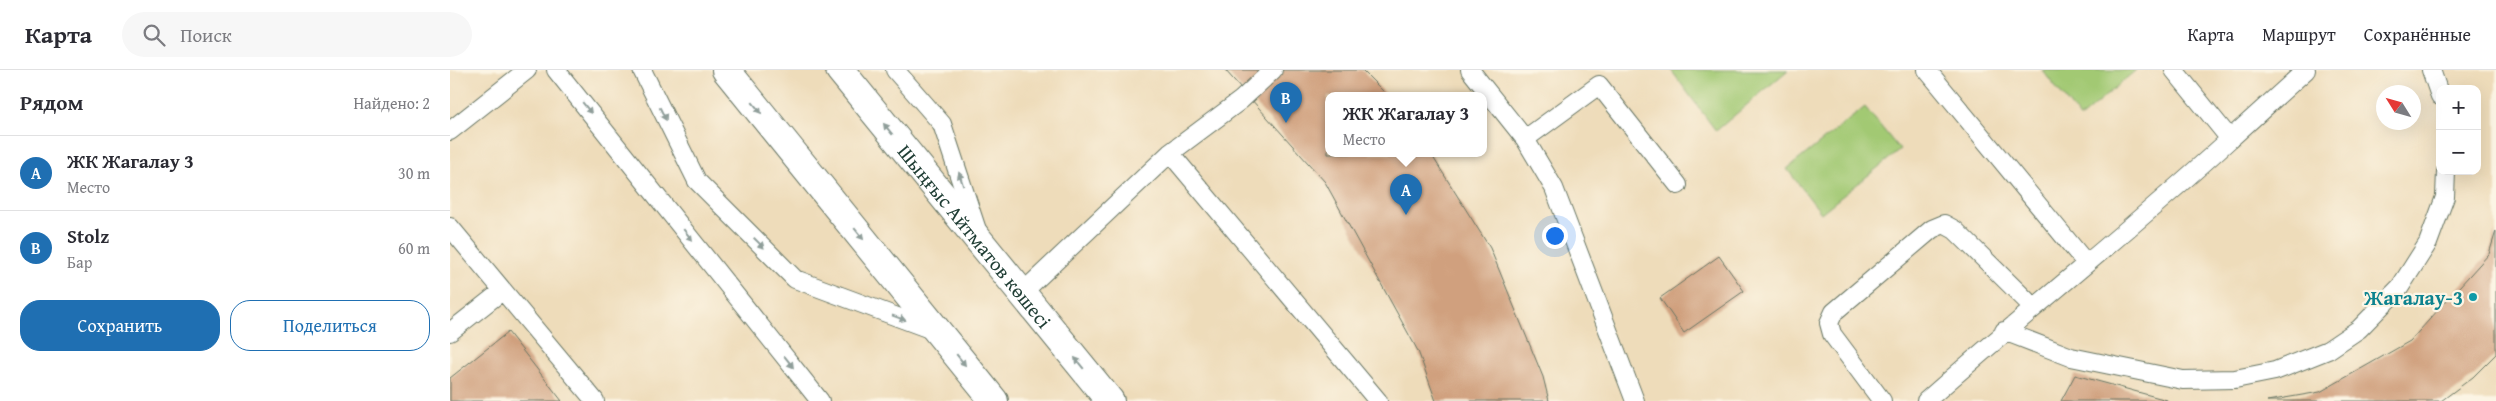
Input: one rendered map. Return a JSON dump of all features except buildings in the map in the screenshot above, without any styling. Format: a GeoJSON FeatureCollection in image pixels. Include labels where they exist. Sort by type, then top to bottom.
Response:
{"type":"FeatureCollection","features":[{"type":"Feature","properties":{"kind":"main road"},"geometry":{"type":"LineString","coordinates":[[726,70],[994,401]]}},
{"type":"Feature","properties":{"kind":"main road","name":"Шыңғыс Айтматов көшесі"},"geometry":{"type":"LineString","coordinates":[[840,70],[1110,401]]}},
{"type":"Feature","properties":{"kind":"lane"},"geometry":{"type":"LineString","coordinates":[[450,131],[527,70]]}},
{"type":"Feature","properties":{"kind":"lane"},"geometry":{"type":"LineString","coordinates":[[556,70],[820,401]]}},
{"type":"Feature","properties":{"kind":"lane"},"geometry":{"type":"LineString","coordinates":[[642,70],[697,181],[795,279],[938,332]]}},
{"type":"Feature","properties":{"kind":"lane"},"geometry":{"type":"LineString","coordinates":[[895,70],[942,124],[981,242]]}},
{"type":"Feature","properties":{"kind":"lane"},"geometry":{"type":"LineString","coordinates":[[1022,293],[1170,153],[1241,100],[1273,70]]}},
{"type":"Feature","properties":{"kind":"lane"},"geometry":{"type":"LineString","coordinates":[[1470,70],[1526,139],[1554,188],[1635,401]]}},
{"type":"Feature","properties":{"kind":"lane"},"geometry":{"type":"LineString","coordinates":[[1926,70],[2086,263]]}},
{"type":"Feature","properties":{"kind":"lane"},"geometry":{"type":"LineString","coordinates":[[2174,70],[2230,139]]}},
{"type":"Feature","properties":{"kind":"lane"},"geometry":{"type":"LineString","coordinates":[[1926,401],[2004,331],[2176,189],[2306,70]]}},
{"type":"Feature","properties":{"kind":"lane"},"geometry":{"type":"LineString","coordinates":[[2431,70],[2436,85]]}},
{"type":"Feature","properties":{"kind":"lane"},"geometry":{"type":"LineString","coordinates":[[1526,139],[1599,85],[1678,185]]}},
{"type":"Feature","properties":{"kind":"lane"},"geometry":{"type":"LineString","coordinates":[[1170,153],[1378,401]]}},
{"type":"Feature","properties":{"kind":"lane"},"geometry":{"type":"LineString","coordinates":[[2004,331],[2071,356],[2183,380],[2235,379],[2275,370],[2328,350],[2360,330],[2400,287],[2428,243],[2445,197],[2446,175]]}},
{"type":"Feature","properties":{"kind":"lane"},"geometry":{"type":"LineString","coordinates":[[1882,401],[1832,334],[1829,322],[1834,312],[1932,229],[1944,224],[1955,230],[2033,307]]}},
{"type":"Feature","properties":{"kind":"lane"},"geometry":{"type":"LineString","coordinates":[[450,226],[595,401]]}},
{"type":"Feature","properties":{"kind":"lane"},"geometry":{"type":"LineString","coordinates":[[450,332],[502,291]]}},
{"type":"Feature","properties":{"kind":"green space"},"geometry":{"type":"Polygon","coordinates":[[[1671,70],[1788,70],[1716,131],[1671,70]]]}},
{"type":"Feature","properties":{"kind":"green space"},"geometry":{"type":"Polygon","coordinates":[[[2042,70],[2136,70],[2080,118],[2042,70]]]}},
{"type":"Feature","properties":{"kind":"green space"},"geometry":{"type":"Polygon","coordinates":[[[1865,107],[1900,150],[1821,213],[1787,169],[1865,107]]]}},
{"type":"Feature","properties":{"kind":"place","name":"Stolz"},"geometry":{"type":"Point","coordinates":[1286,123]}},
{"type":"Feature","properties":{"kind":"place","name":"ЖК Жагалау 3"},"geometry":{"type":"Point","coordinates":[1406,215]}},
{"type":"Feature","properties":{"kind":"place","name":"Жагалау-3"},"geometry":{"type":"Point","coordinates":[2473,297]}}]}
